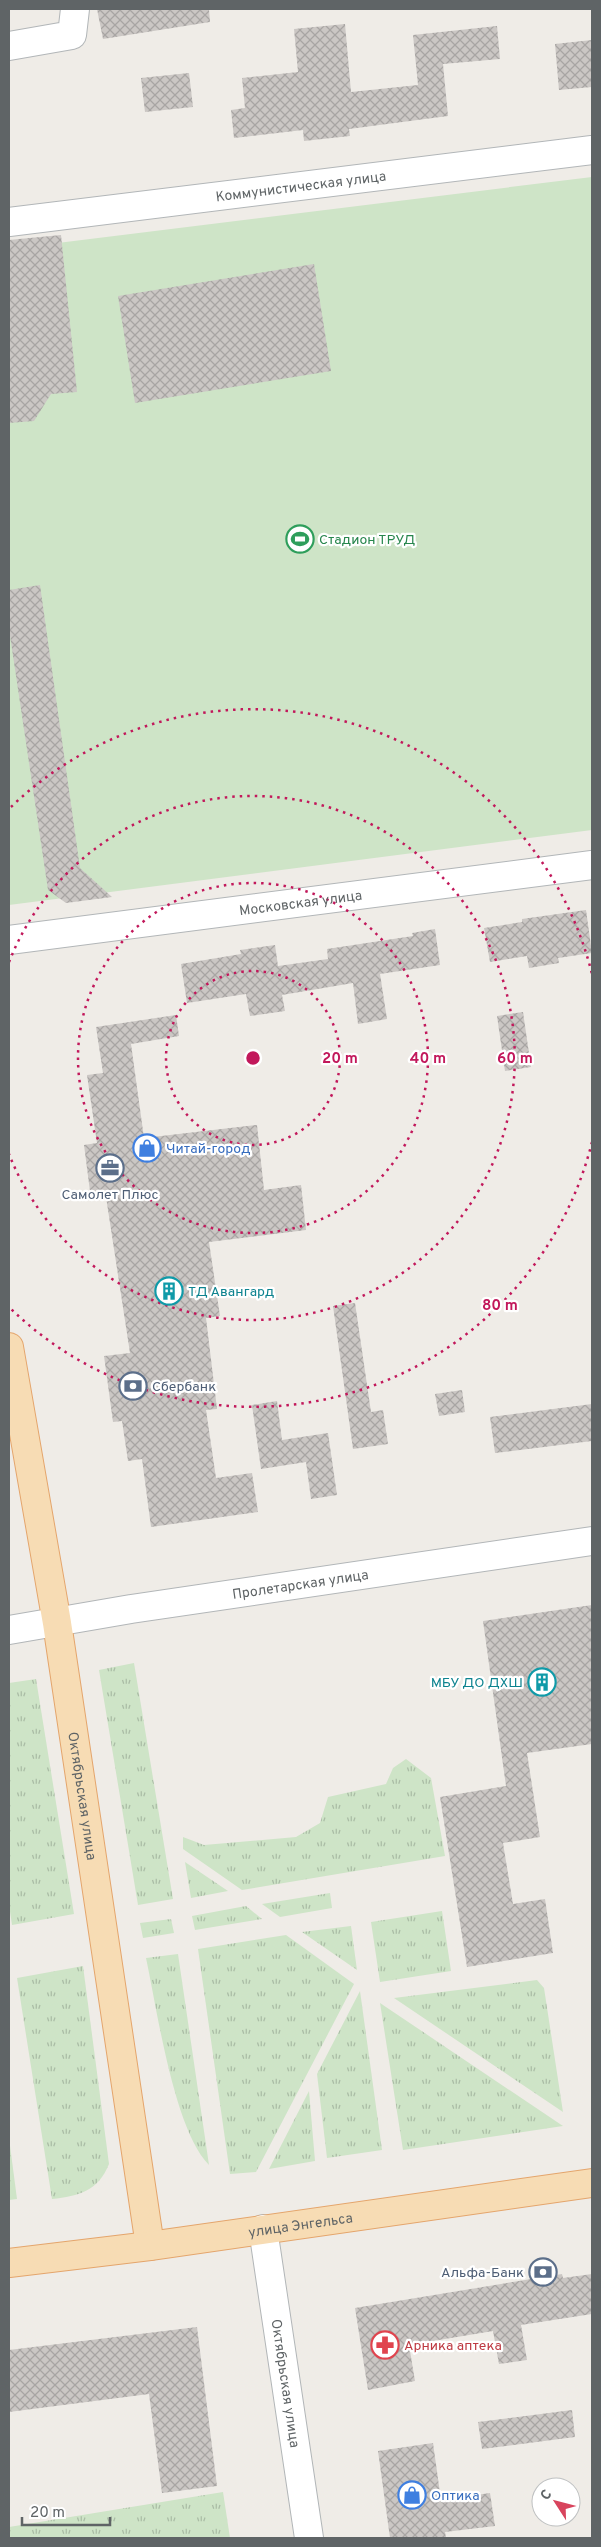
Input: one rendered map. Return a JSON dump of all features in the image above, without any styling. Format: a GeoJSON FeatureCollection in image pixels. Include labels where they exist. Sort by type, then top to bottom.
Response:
{"type":"FeatureCollection","features":[{"type":"Feature","properties":{"kind":"main road","name":"Октябрьская улица"},"geometry":{"type":"LineString","coordinates":[[9,1347],[57,1623],[150,2246]]}},
{"type":"Feature","properties":{"kind":"main road","name":"улица Энгельса"},"geometry":{"type":"LineString","coordinates":[[9,2263],[150,2246],[592,2183]]}},
{"type":"Feature","properties":{"kind":"street"},"geometry":{"type":"LineString","coordinates":[[9,46],[72,35],[75,9]]}},
{"type":"Feature","properties":{"kind":"street","name":"Коммунистическая улица"},"geometry":{"type":"LineString","coordinates":[[9,222],[592,150]]}},
{"type":"Feature","properties":{"kind":"street","name":"Московская улица"},"geometry":{"type":"LineString","coordinates":[[9,940],[592,865]]}},
{"type":"Feature","properties":{"kind":"street","name":"Пролетарская улица"},"geometry":{"type":"LineString","coordinates":[[9,1630],[131,1609],[592,1542]]}},
{"type":"Feature","properties":{"kind":"street","name":"Октябрьская улица"},"geometry":{"type":"LineString","coordinates":[[263,2229],[309,2538]]}},
{"type":"Feature","properties":{"kind":"green space","name":"Стадион ТРУД"},"geometry":{"type":"Polygon","coordinates":[[[592,177],[592,830],[9,905],[9,249],[592,177]]]}},
{"type":"Feature","properties":{"kind":"green space"},"geometry":{"type":"Polygon","coordinates":[[[134,1663],[173,1899],[138,1905],[99,1670],[134,1663]]]}},
{"type":"Feature","properties":{"kind":"green space"},"geometry":{"type":"Polygon","coordinates":[[[36,1679],[74,1914],[12,1925],[9,1905],[9,1683],[36,1679]]]}},
{"type":"Feature","properties":{"kind":"green space"},"geometry":{"type":"Polygon","coordinates":[[[406,1759],[431,1778],[445,1856],[242,1890],[183,1849],[183,1837],[204,1845],[296,1837],[320,1823],[328,1797],[386,1784],[393,1768],[406,1759]]]}},
{"type":"Feature","properties":{"kind":"green space"},"geometry":{"type":"Polygon","coordinates":[[[185,1862],[228,1891],[191,1898],[185,1862]]]}},
{"type":"Feature","properties":{"kind":"green space"},"geometry":{"type":"Polygon","coordinates":[[[330,1893],[332,1908],[280,1917],[262,1904],[330,1893]]]}},
{"type":"Feature","properties":{"kind":"green space"},"geometry":{"type":"Polygon","coordinates":[[[246,1906],[262,1919],[195,1930],[192,1916],[246,1906]]]}},
{"type":"Feature","properties":{"kind":"green space"},"geometry":{"type":"Polygon","coordinates":[[[442,1911],[451,1971],[380,1982],[371,1922],[442,1911]]]}},
{"type":"Feature","properties":{"kind":"green space"},"geometry":{"type":"Polygon","coordinates":[[[171,1919],[174,1933],[143,1938],[140,1923],[171,1919]]]}},
{"type":"Feature","properties":{"kind":"green space"},"geometry":{"type":"Polygon","coordinates":[[[351,1926],[357,1970],[302,1932],[351,1926]]]}},
{"type":"Feature","properties":{"kind":"green space"},"geometry":{"type":"Polygon","coordinates":[[[286,1935],[354,1984],[256,2172],[230,2174],[198,1949],[286,1935]]]}},
{"type":"Feature","properties":{"kind":"green space"},"geometry":{"type":"Polygon","coordinates":[[[178,1954],[209,2165],[197,2148],[186,2125],[177,2098],[168,2068],[146,1958],[178,1954]]]}},
{"type":"Feature","properties":{"kind":"green space"},"geometry":{"type":"Polygon","coordinates":[[[83,1966],[109,2164],[93,2186],[79,2194],[52,2199],[17,1978],[83,1966]]]}},
{"type":"Feature","properties":{"kind":"green space"},"geometry":{"type":"Polygon","coordinates":[[[537,1980],[544,1988],[563,2112],[394,1998],[537,1980]]]}},
{"type":"Feature","properties":{"kind":"green space"},"geometry":{"type":"Polygon","coordinates":[[[360,1991],[382,2150],[327,2158],[317,2074],[360,1991]]]}},
{"type":"Feature","properties":{"kind":"green space"},"geometry":{"type":"Polygon","coordinates":[[[380,2003],[563,2126],[403,2150],[380,2003]]]}},
{"type":"Feature","properties":{"kind":"green space"},"geometry":{"type":"Polygon","coordinates":[[[309,2091],[315,2161],[269,2169],[309,2091]]]}},
{"type":"Feature","properties":{"kind":"green space"},"geometry":{"type":"Polygon","coordinates":[[[9,2138],[17,2199],[9,2200],[9,2138]]]}},
{"type":"Feature","properties":{"kind":"green space"},"geometry":{"type":"Polygon","coordinates":[[[223,2492],[230,2538],[9,2538],[9,2527],[223,2492]]]}},
{"type":"Feature","properties":{"kind":"building"},"geometry":{"type":"Polygon","coordinates":[[[97,9],[209,9],[210,22],[103,39],[97,9]]]}},
{"type":"Feature","properties":{"kind":"building"},"geometry":{"type":"Polygon","coordinates":[[[345,24],[351,92],[418,85],[413,35],[497,26],[500,59],[443,64],[448,116],[349,129],[350,136],[304,141],[303,130],[234,138],[231,110],[245,108],[242,78],[298,72],[294,29],[345,24]]]}},
{"type":"Feature","properties":{"kind":"building"},"geometry":{"type":"Polygon","coordinates":[[[592,40],[592,87],[559,90],[555,44],[592,40]]]}},
{"type":"Feature","properties":{"kind":"building"},"geometry":{"type":"Polygon","coordinates":[[[189,73],[193,107],[145,112],[141,78],[189,73]]]}},
{"type":"Feature","properties":{"kind":"building"},"geometry":{"type":"Polygon","coordinates":[[[61,235],[77,392],[51,394],[34,421],[9,423],[9,240],[61,235]]]}},
{"type":"Feature","properties":{"kind":"building"},"geometry":{"type":"Polygon","coordinates":[[[314,264],[331,371],[135,403],[118,296],[314,264]]]}},
{"type":"Feature","properties":{"kind":"building"},"geometry":{"type":"Polygon","coordinates":[[[40,585],[80,868],[112,897],[66,903],[48,890],[9,629],[9,590],[40,585]]]}},
{"type":"Feature","properties":{"kind":"building"},"geometry":{"type":"Polygon","coordinates":[[[586,910],[592,953],[558,958],[559,963],[529,968],[527,956],[490,962],[484,928],[522,922],[522,919],[586,910]]]}},
{"type":"Feature","properties":{"kind":"building"},"geometry":{"type":"Polygon","coordinates":[[[435,929],[440,965],[380,974],[387,1019],[358,1024],[353,983],[282,995],[285,1011],[250,1016],[246,994],[187,1003],[181,964],[241,954],[240,950],[275,945],[278,966],[328,959],[327,949],[413,936],[412,933],[435,929]]]}},
{"type":"Feature","properties":{"kind":"building"},"geometry":{"type":"Polygon","coordinates":[[[523,1012],[531,1067],[505,1071],[497,1016],[523,1012]]]}},
{"type":"Feature","properties":{"kind":"building"},"geometry":{"type":"Polygon","coordinates":[[[176,1015],[179,1036],[131,1044],[144,1138],[257,1125],[264,1190],[301,1185],[306,1230],[209,1242],[220,1316],[206,1318],[217,1409],[206,1410],[216,1478],[252,1473],[258,1512],[151,1527],[142,1459],[128,1461],[122,1421],[113,1422],[104,1356],[130,1353],[106,1197],[91,1199],[84,1145],[97,1143],[87,1075],[103,1073],[96,1027],[176,1015]]]}},
{"type":"Feature","properties":{"kind":"building"},"geometry":{"type":"Polygon","coordinates":[[[355,1303],[371,1412],[383,1410],[388,1444],[353,1449],[333,1306],[355,1303]]]}},
{"type":"Feature","properties":{"kind":"building"},"geometry":{"type":"Polygon","coordinates":[[[462,1390],[465,1412],[439,1416],[435,1394],[462,1390]]]}},
{"type":"Feature","properties":{"kind":"building"},"geometry":{"type":"Polygon","coordinates":[[[277,1401],[282,1440],[328,1433],[337,1495],[311,1499],[306,1462],[261,1469],[252,1405],[277,1401]]]}},
{"type":"Feature","properties":{"kind":"building"},"geometry":{"type":"Polygon","coordinates":[[[592,1404],[592,1441],[495,1453],[490,1417],[592,1404]]]}},
{"type":"Feature","properties":{"kind":"building"},"geometry":{"type":"Polygon","coordinates":[[[592,1605],[592,1744],[527,1753],[540,1837],[503,1843],[513,1904],[545,1899],[553,1953],[467,1967],[440,1797],[506,1786],[483,1621],[592,1605]]]}},
{"type":"Feature","properties":{"kind":"building"},"geometry":{"type":"Polygon","coordinates":[[[562,2274],[563,2278],[592,2274],[592,2314],[521,2325],[527,2360],[499,2364],[493,2331],[409,2345],[415,2381],[368,2390],[355,2308],[562,2274]]]}},
{"type":"Feature","properties":{"kind":"building"},"geometry":{"type":"Polygon","coordinates":[[[197,2327],[217,2486],[162,2493],[149,2394],[9,2412],[9,2350],[197,2327]]]}},
{"type":"Feature","properties":{"kind":"building"},"geometry":{"type":"Polygon","coordinates":[[[572,2410],[575,2437],[482,2449],[478,2422],[572,2410]]]}},
{"type":"Feature","properties":{"kind":"building","name":"Оптика"},"geometry":{"type":"Polygon","coordinates":[[[433,2443],[441,2500],[490,2493],[495,2526],[445,2532],[446,2538],[390,2538],[378,2451],[433,2443]]]}},
{"type":"Feature","properties":{"kind":"place","name":"Стадион ТРУД"},"geometry":{"type":"Point","coordinates":[300,539]}},
{"type":"Feature","properties":{"kind":"place","name":"Читай-город"},"geometry":{"type":"Point","coordinates":[147,1148]}},
{"type":"Feature","properties":{"kind":"place","name":"Самолет Плюс"},"geometry":{"type":"Point","coordinates":[110,1168]}},
{"type":"Feature","properties":{"kind":"place","name":"ТД Авангард"},"geometry":{"type":"Point","coordinates":[169,1291]}},
{"type":"Feature","properties":{"kind":"place","name":"Сбербанк"},"geometry":{"type":"Point","coordinates":[133,1386]}},
{"type":"Feature","properties":{"kind":"place","name":"МБУ ДО ДХШ"},"geometry":{"type":"Point","coordinates":[542,1682]}},
{"type":"Feature","properties":{"kind":"place","name":"Альфа-Банк"},"geometry":{"type":"Point","coordinates":[543,2272]}},
{"type":"Feature","properties":{"kind":"place","name":"Арника аптека"},"geometry":{"type":"Point","coordinates":[385,2345]}},
{"type":"Feature","properties":{"kind":"place","name":"Оптика"},"geometry":{"type":"Point","coordinates":[412,2495]}}]}
